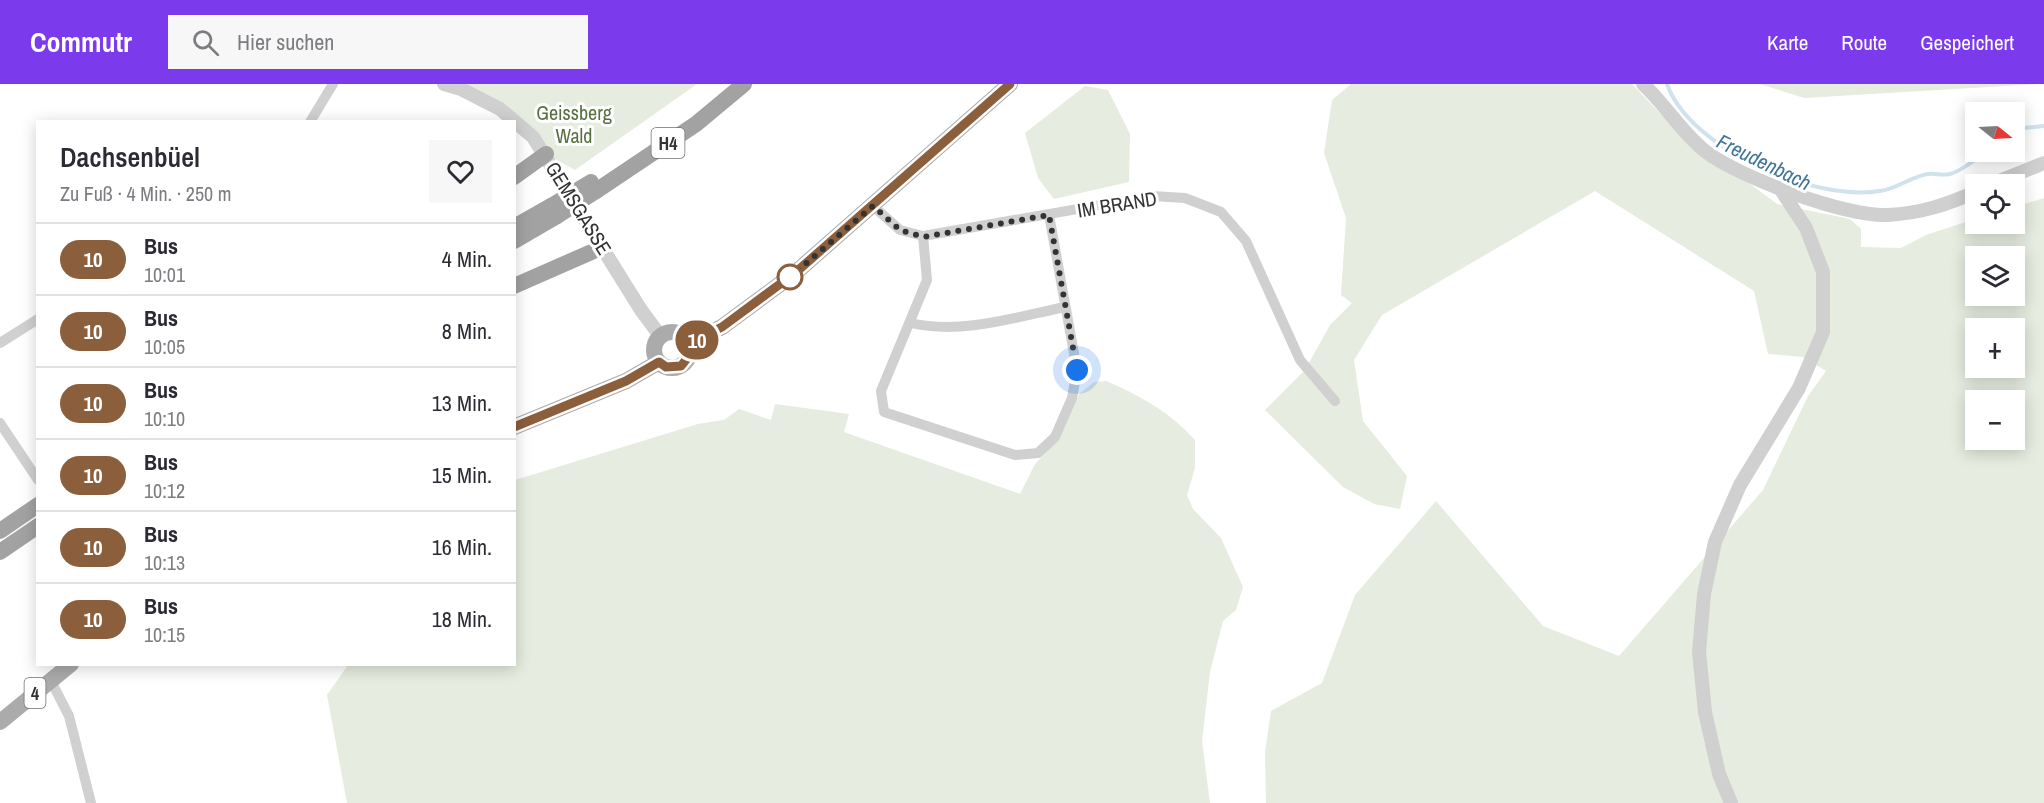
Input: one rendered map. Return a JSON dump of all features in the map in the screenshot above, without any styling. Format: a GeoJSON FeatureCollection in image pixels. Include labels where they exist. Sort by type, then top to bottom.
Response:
{"type":"FeatureCollection","features":[{"type":"Feature","properties":{"kind":"highway","name":"H4"},"geometry":{"type":"LineString","coordinates":[[516,240],[554,211],[696,124],[740,87]]}},
{"type":"Feature","properties":{"kind":"highway"},"geometry":{"type":"LineString","coordinates":[[516,176],[546,154]]}},
{"type":"Feature","properties":{"kind":"highway","name":"H4"},"geometry":{"type":"LineString","coordinates":[[516,226],[554,211]]}},
{"type":"Feature","properties":{"kind":"highway"},"geometry":{"type":"LineString","coordinates":[[516,285],[603,247]]}},
{"type":"Feature","properties":{"kind":"highway"},"geometry":{"type":"LineString","coordinates":[[0,531],[36,506]]}},
{"type":"Feature","properties":{"kind":"highway"},"geometry":{"type":"LineString","coordinates":[[0,552],[36,527]]}},
{"type":"Feature","properties":{"kind":"main road"},"geometry":{"type":"LineString","coordinates":[[689,343],[706,336],[747,310],[873,206],[1010,84]]}},
{"type":"Feature","properties":{"kind":"main road"},"geometry":{"type":"LineString","coordinates":[[676,333],[689,343],[689,356],[681,366],[666,367],[659,362],[655,346],[661,337],[676,333]]}},
{"type":"Feature","properties":{"kind":"main road"},"geometry":{"type":"LineString","coordinates":[[516,426],[626,381],[659,362]]}},
{"type":"Feature","properties":{"kind":"main road","name":"4"},"geometry":{"type":"LineString","coordinates":[[0,722],[69,666]]}},
{"type":"Feature","properties":{"kind":"street"},"geometry":{"type":"LineString","coordinates":[[311,120],[333,84]]}},
{"type":"Feature","properties":{"kind":"street","name":"GEMSGASSE"},"geometry":{"type":"LineString","coordinates":[[444,84],[461,89],[500,109],[513,120]]}},
{"type":"Feature","properties":{"kind":"street"},"geometry":{"type":"LineString","coordinates":[[1643,84],[1673,121],[1706,152],[1738,171],[1781,190],[1839,207],[1886,215],[1935,209],[1965,197]]}},
{"type":"Feature","properties":{"kind":"street","name":"GEMSGASSE"},"geometry":{"type":"LineString","coordinates":[[516,123],[546,154],[648,321],[661,337]]}},
{"type":"Feature","properties":{"kind":"street"},"geometry":{"type":"LineString","coordinates":[[2017,174],[2044,163]]}},
{"type":"Feature","properties":{"kind":"street"},"geometry":{"type":"LineString","coordinates":[[1731,803],[1719,774],[1705,712],[1699,652],[1704,594],[1715,542],[1740,485],[1799,388],[1823,332],[1823,272],[1806,228],[1781,190]]}},
{"type":"Feature","properties":{"kind":"street","name":"IM BRAND"},"geometry":{"type":"LineString","coordinates":[[923,237],[1152,196],[1185,198],[1221,212],[1246,241],[1300,360],[1335,401]]}},
{"type":"Feature","properties":{"kind":"street"},"geometry":{"type":"LineString","coordinates":[[873,206],[900,230],[923,237],[927,280],[881,391],[884,412],[1015,455],[1038,453],[1055,437],[1072,398],[1077,370],[1049,215]]}},
{"type":"Feature","properties":{"kind":"street"},"geometry":{"type":"LineString","coordinates":[[911,322],[933,328],[968,326],[1065,307]]}},
{"type":"Feature","properties":{"kind":"street"},"geometry":{"type":"LineString","coordinates":[[0,343],[36,320]]}},
{"type":"Feature","properties":{"kind":"street"},"geometry":{"type":"LineString","coordinates":[[0,423],[35,475]]}},
{"type":"Feature","properties":{"kind":"street"},"geometry":{"type":"LineString","coordinates":[[51,681],[69,716],[91,803]]}},
{"type":"Feature","properties":{"kind":"green space","name":"Geissberg Wald"},"geometry":{"type":"Polygon","coordinates":[[[444,84],[697,84],[575,170],[546,154],[516,120],[444,84]]]}},
{"type":"Feature","properties":{"kind":"green space"},"geometry":{"type":"Polygon","coordinates":[[[1351,84],[1632,84],[1671,125],[1777,204],[1850,219],[1861,229],[1861,247],[1901,248],[1926,235],[1965,222],[1965,234],[2025,234],[2025,204],[2044,198],[2044,803],[1266,803],[1265,752],[1271,711],[1322,683],[1355,595],[1436,501],[1543,626],[1619,656],[1763,490],[1808,396],[1826,371],[1803,357],[1768,354],[1754,291],[1595,191],[1382,315],[1354,360],[1363,421],[1407,476],[1400,509],[1374,504],[1343,487],[1265,410],[1305,370],[1330,325],[1352,303],[1341,295],[1346,218],[1324,153],[1332,100],[1351,84]]]}},
{"type":"Feature","properties":{"kind":"green space"},"geometry":{"type":"Polygon","coordinates":[[[1760,84],[2040,84],[1804,98],[1760,84]]]}},
{"type":"Feature","properties":{"kind":"green space"},"geometry":{"type":"Polygon","coordinates":[[[1085,86],[1108,90],[1130,134],[1129,182],[1054,199],[1038,178],[1025,133],[1085,86]]]}},
{"type":"Feature","properties":{"kind":"green space"},"geometry":{"type":"Polygon","coordinates":[[[1106,381],[1154,406],[1175,421],[1195,440],[1195,468],[1187,495],[1193,509],[1221,538],[1243,587],[1236,610],[1223,621],[1210,672],[1202,741],[1210,803],[347,803],[327,695],[347,666],[516,666],[516,480],[698,424],[724,420],[739,409],[771,420],[775,404],[849,414],[844,432],[1020,494],[1035,464],[1059,439],[1079,394],[1094,382],[1106,381]]]}},
{"type":"Feature","properties":{"kind":"waterway","name":"Freudenbach"},"geometry":{"type":"LineString","coordinates":[[1667,84],[1680,108],[1701,130],[1727,149],[1757,166],[1822,188],[1853,192],[1886,190],[1922,175],[1947,175],[1972,162]]}},
{"type":"Feature","properties":{"kind":"waterway","name":"Freudenbach"},"geometry":{"type":"LineString","coordinates":[[2025,128],[2044,126]]}},
{"type":"Feature","properties":{"kind":"bus line","name":"10"},"geometry":{"type":"LineString","coordinates":[[516,426],[546,416],[626,381],[659,362],[671,368],[681,366],[689,356],[689,343],[722,327],[795,273],[833,242],[1010,84]]}},
{"type":"Feature","properties":{"kind":"route"},"geometry":{"type":"LineString","coordinates":[[790,277],[873,206],[900,230],[923,237],[1049,215],[1077,370]]}}]}
